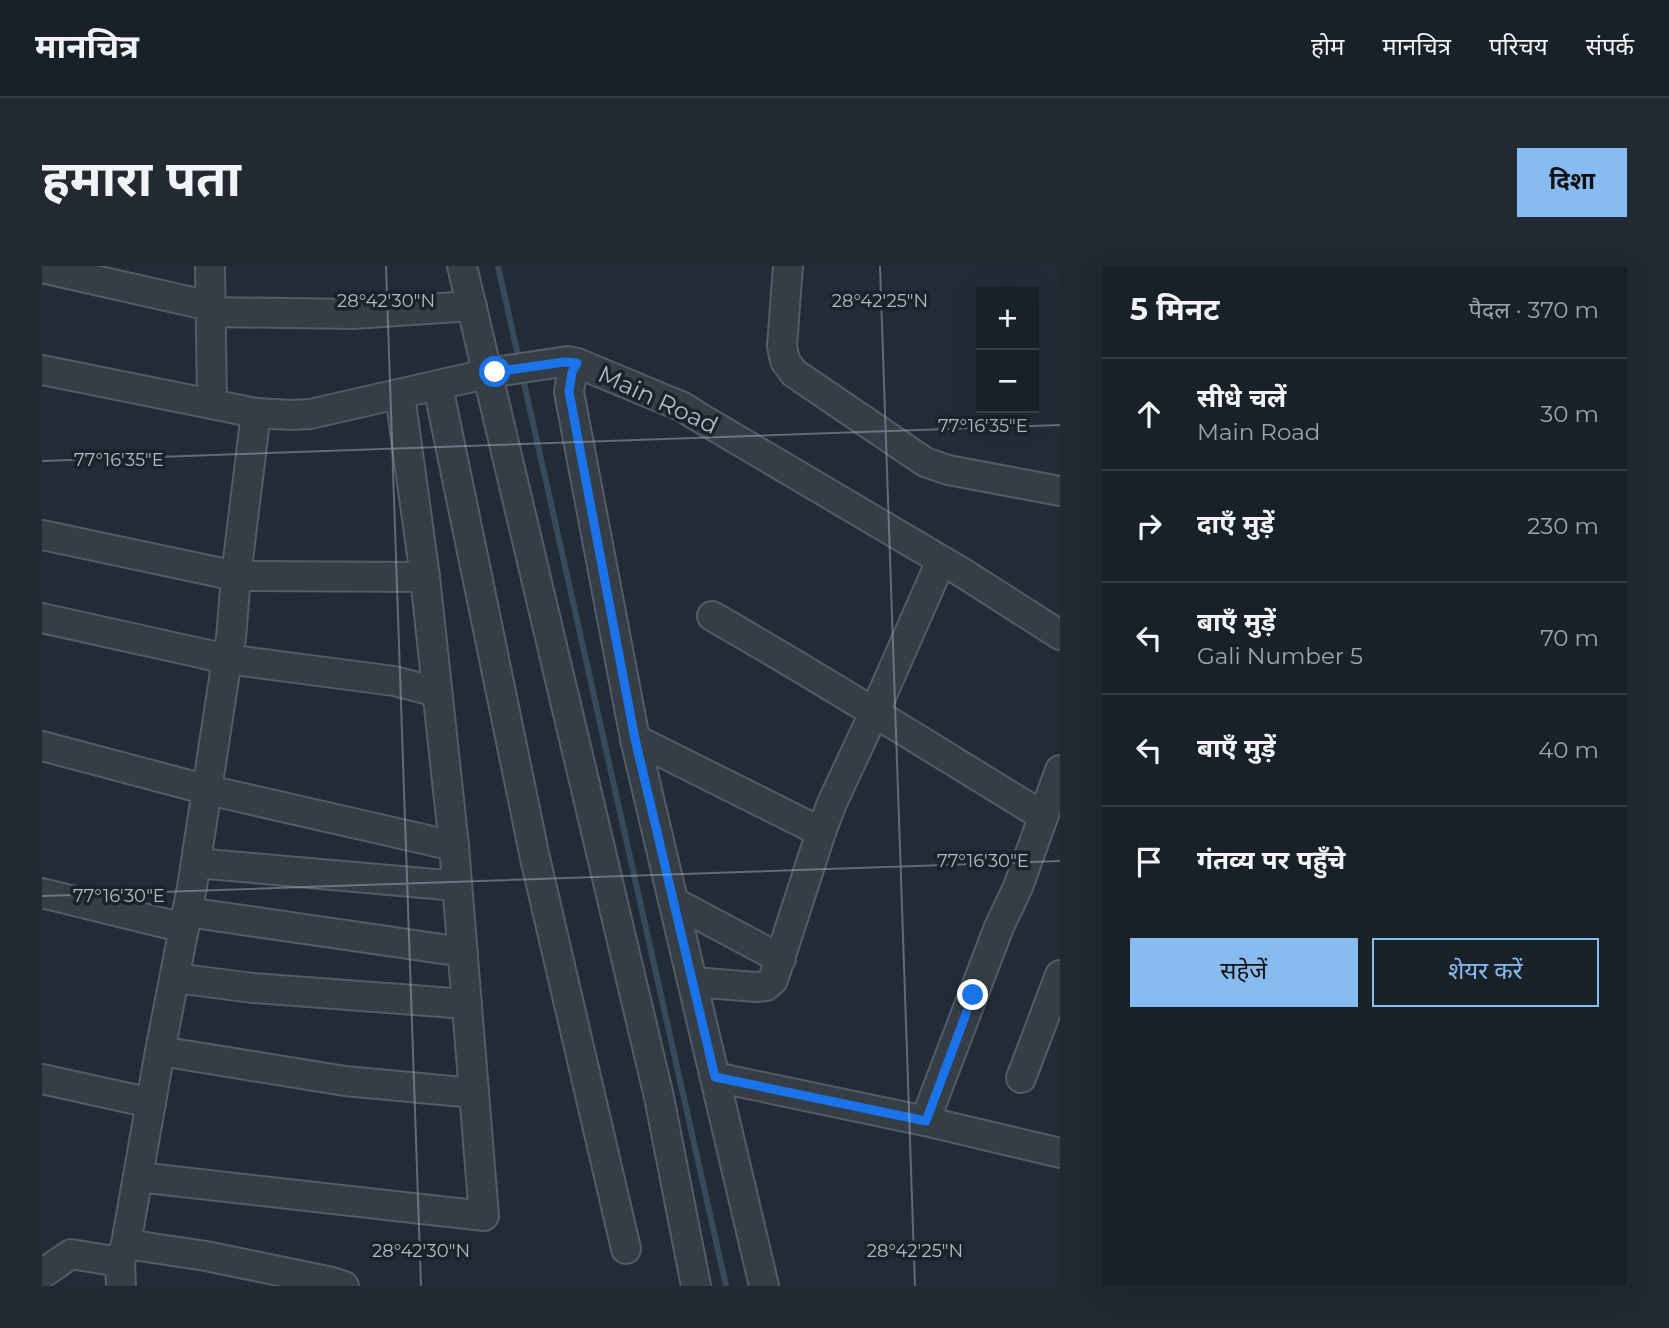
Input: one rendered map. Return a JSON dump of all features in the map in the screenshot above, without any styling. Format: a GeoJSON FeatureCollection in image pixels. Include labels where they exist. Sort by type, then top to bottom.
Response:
{"type":"FeatureCollection","features":[{"type":"Feature","properties":{"kind":"street"},"geometry":{"type":"LineString","coordinates":[[209,266],[212,404]]}},
{"type":"Feature","properties":{"kind":"street"},"geometry":{"type":"LineString","coordinates":[[462,266],[491,373],[659,1097],[696,1286]]}},
{"type":"Feature","properties":{"kind":"street"},"geometry":{"type":"LineString","coordinates":[[788,266],[782,346],[785,361],[794,373],[925,462],[948,470],[1060,491]]}},
{"type":"Feature","properties":{"kind":"street"},"geometry":{"type":"LineString","coordinates":[[42,268],[210,309],[353,314],[472,306]]}},
{"type":"Feature","properties":{"kind":"street"},"geometry":{"type":"LineString","coordinates":[[42,370],[256,413],[291,415],[310,414],[491,373],[570,362],[572,372],[569,392],[635,739],[764,1286]]}},
{"type":"Feature","properties":{"kind":"street","name":"Main Road"},"geometry":{"type":"LineString","coordinates":[[570,362],[690,411],[942,561],[1060,635]]}},
{"type":"Feature","properties":{"kind":"street"},"geometry":{"type":"LineString","coordinates":[[438,386],[535,858],[625,1249]]}},
{"type":"Feature","properties":{"kind":"street"},"geometry":{"type":"LineString","coordinates":[[138,1177],[484,1216],[454,846],[425,577],[400,395]]}},
{"type":"Feature","properties":{"kind":"street"},"geometry":{"type":"LineString","coordinates":[[122,1264],[186,920],[226,659],[232,638],[236,576],[256,413]]}},
{"type":"Feature","properties":{"kind":"street"},"geometry":{"type":"LineString","coordinates":[[42,535],[236,576],[425,577]]}},
{"type":"Feature","properties":{"kind":"street"},"geometry":{"type":"LineString","coordinates":[[693,982],[757,987],[766,986],[773,980],[832,803],[942,561]]}},
{"type":"Feature","properties":{"kind":"street"},"geometry":{"type":"LineString","coordinates":[[712,616],[789,660],[1043,817]]}},
{"type":"Feature","properties":{"kind":"street"},"geometry":{"type":"LineString","coordinates":[[42,618],[226,659],[394,681],[438,692]]}},
{"type":"Feature","properties":{"kind":"street"},"geometry":{"type":"LineString","coordinates":[[635,739],[821,832]]}},
{"type":"Feature","properties":{"kind":"street"},"geometry":{"type":"LineString","coordinates":[[42,746],[208,790],[454,846]]}},
{"type":"Feature","properties":{"kind":"street"},"geometry":{"type":"LineString","coordinates":[[926,1121],[952,1047],[1018,887],[1060,770]]}},
{"type":"Feature","properties":{"kind":"street"},"geometry":{"type":"LineString","coordinates":[[196,863],[457,886]]}},
{"type":"Feature","properties":{"kind":"street"},"geometry":{"type":"LineString","coordinates":[[42,892],[186,920],[463,953]]}},
{"type":"Feature","properties":{"kind":"street"},"geometry":{"type":"LineString","coordinates":[[674,902],[781,959]]}},
{"type":"Feature","properties":{"kind":"street"},"geometry":{"type":"LineString","coordinates":[[1021,1077],[1060,975]]}},
{"type":"Feature","properties":{"kind":"street"},"geometry":{"type":"LineString","coordinates":[[175,978],[253,988],[467,1004]]}},
{"type":"Feature","properties":{"kind":"street"},"geometry":{"type":"LineString","coordinates":[[160,1051],[345,1081],[474,1093]]}},
{"type":"Feature","properties":{"kind":"street"},"geometry":{"type":"LineString","coordinates":[[715,1077],[926,1121],[1060,1153]]}},
{"type":"Feature","properties":{"kind":"street"},"geometry":{"type":"LineString","coordinates":[[42,1079],[151,1102]]}},
{"type":"Feature","properties":{"kind":"street"},"geometry":{"type":"LineString","coordinates":[[42,1274],[71,1254],[122,1264],[206,1256],[249,1276],[332,1282],[344,1286]]}},
{"type":"Feature","properties":{"kind":"waterway"},"geometry":{"type":"LineString","coordinates":[[498,266],[519,360]]}},
{"type":"Feature","properties":{"kind":"waterway"},"geometry":{"type":"LineString","coordinates":[[522,374],[726,1286]]}},
{"type":"Feature","properties":{"kind":"route"},"geometry":{"type":"LineString","coordinates":[[495,372],[572,361],[577,363],[572,372],[569,392],[635,739],[715,1077],[926,1121],[973,995]]}}]}
